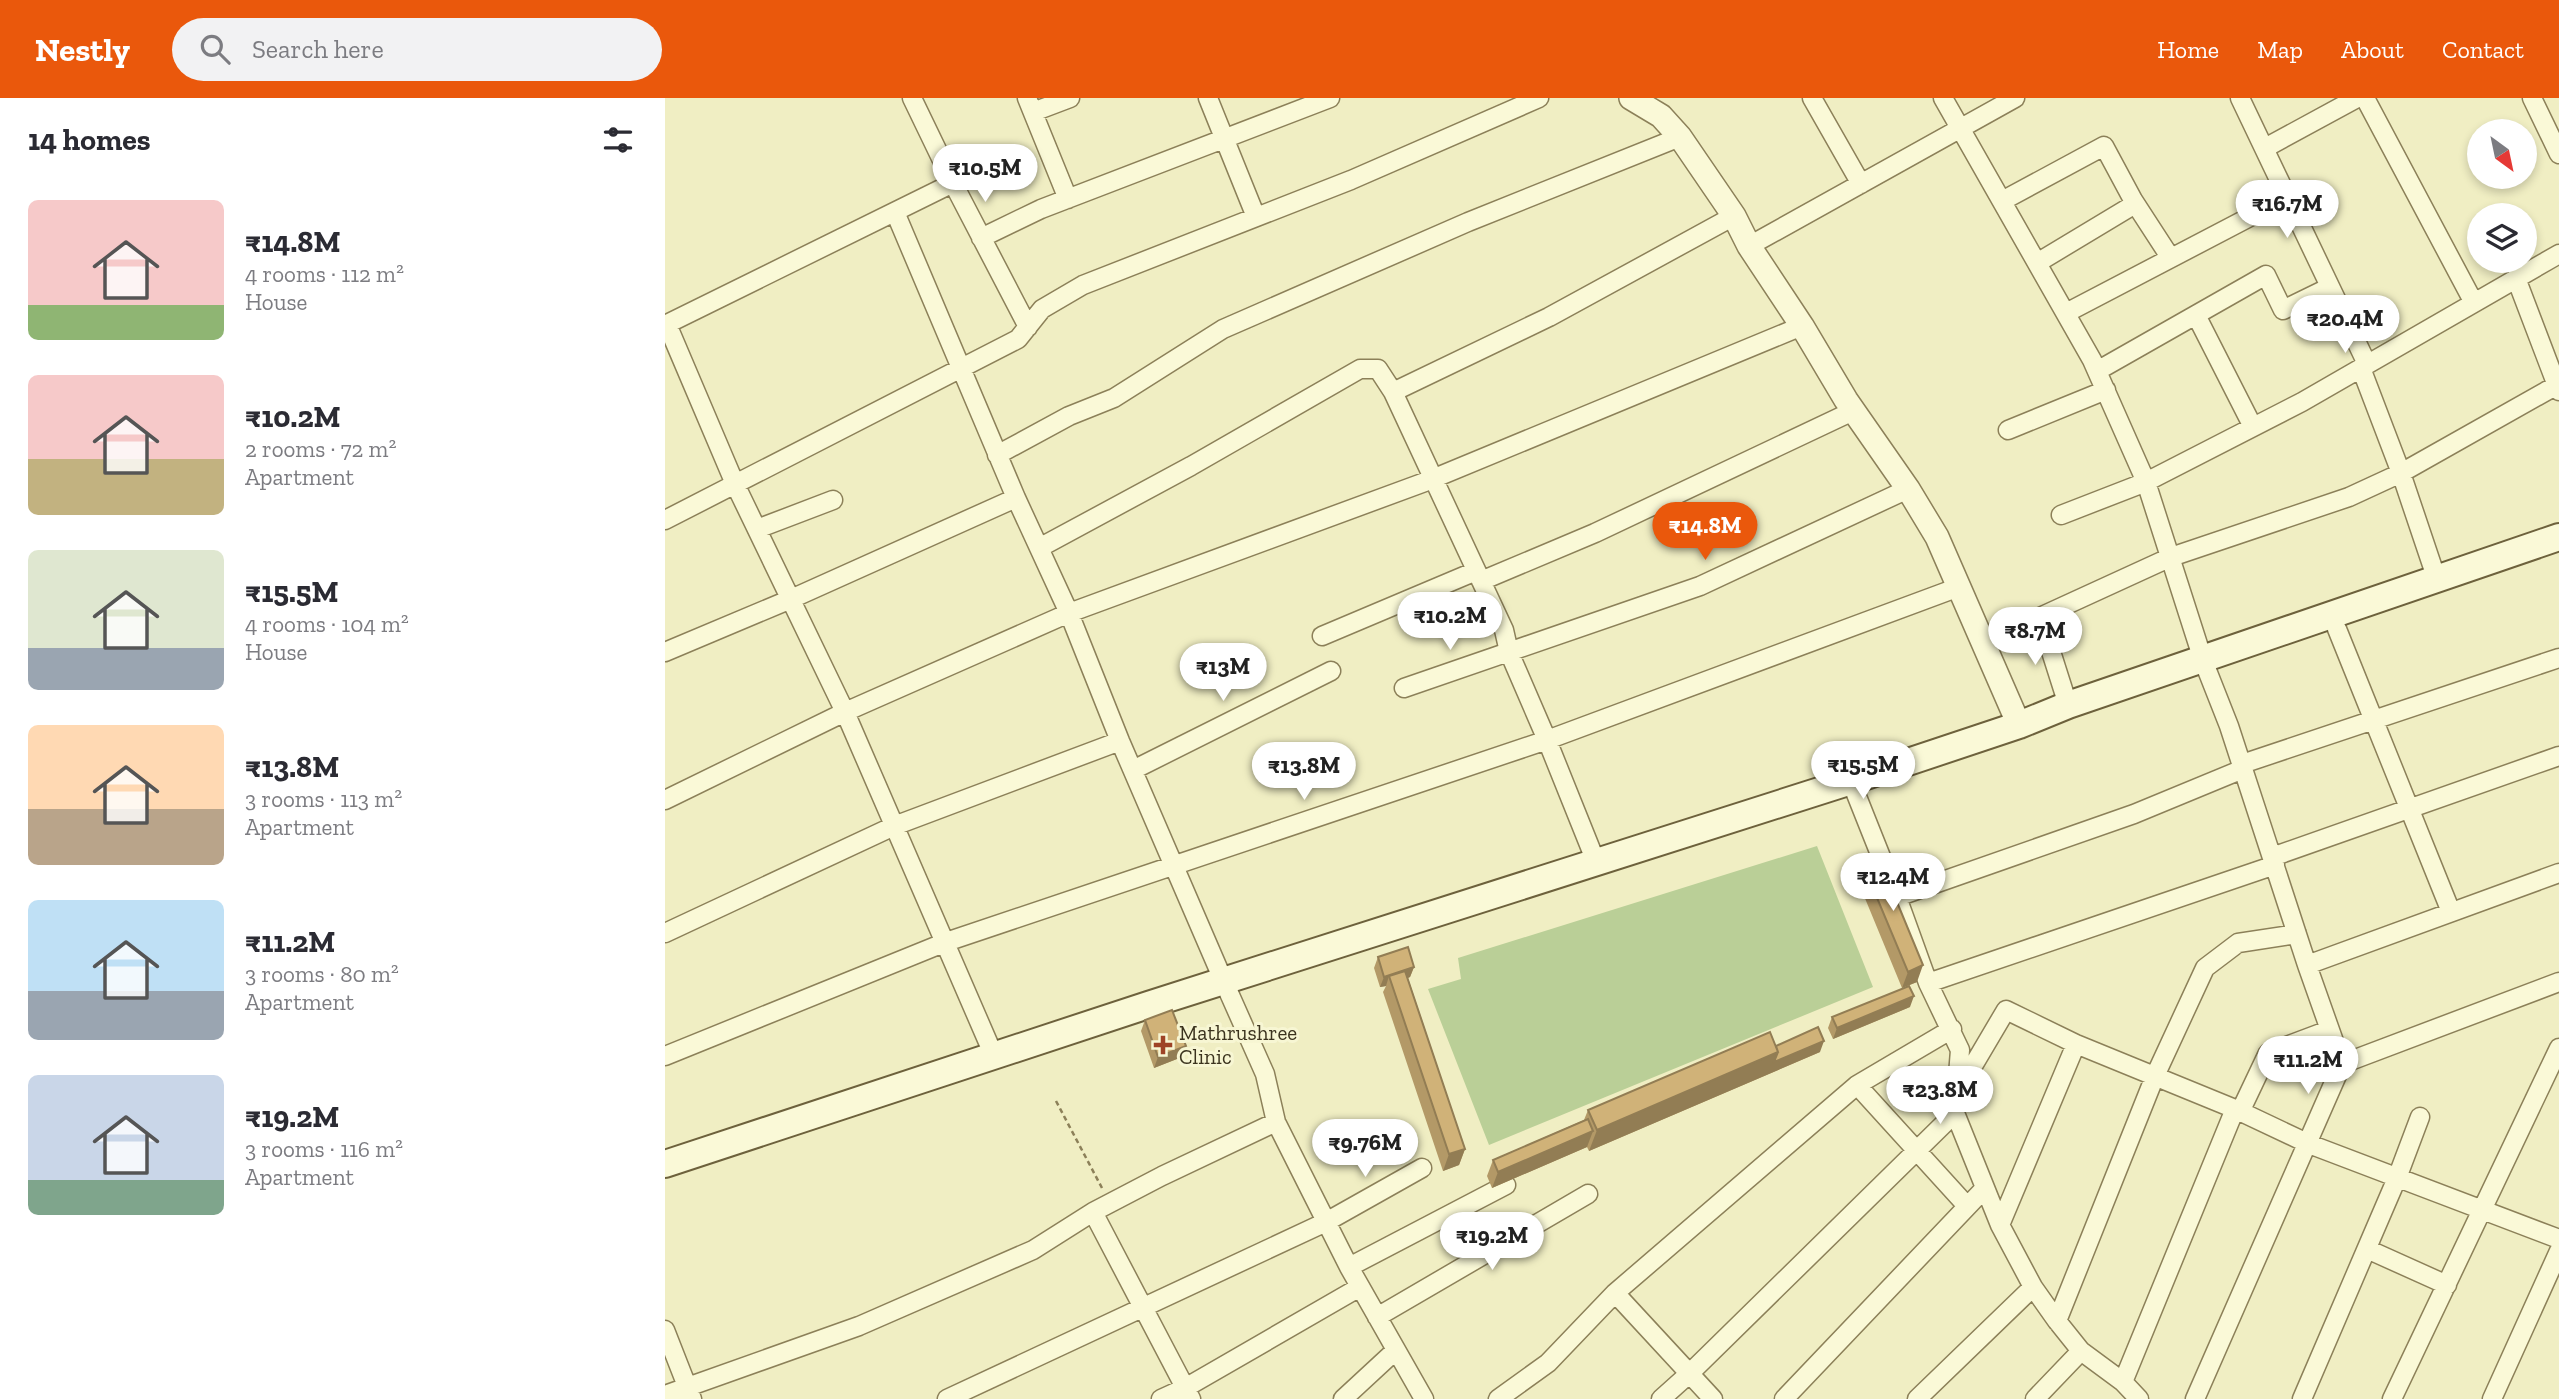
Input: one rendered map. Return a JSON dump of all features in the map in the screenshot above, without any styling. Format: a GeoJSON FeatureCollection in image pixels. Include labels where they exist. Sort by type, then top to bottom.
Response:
{"type":"FeatureCollection","features":[{"type":"Feature","properties":{"kind":"main road"},"geometry":{"type":"LineString","coordinates":[[665,1164],[994,1056],[1457,917],[2018,741],[2206,667],[2559,537]]}},
{"type":"Feature","properties":{"kind":"main road"},"geometry":{"type":"LineString","coordinates":[[665,1180],[1596,862],[2019,725],[2068,705],[2337,629],[2559,554]]}},
{"type":"Feature","properties":{"kind":"street"},"geometry":{"type":"LineString","coordinates":[[912,98],[1028,327]]}},
{"type":"Feature","properties":{"kind":"street"},"geometry":{"type":"LineString","coordinates":[[1068,199],[1030,105],[1070,98]]}},
{"type":"Feature","properties":{"kind":"street"},"geometry":{"type":"LineString","coordinates":[[1209,98],[1256,217]]}},
{"type":"Feature","properties":{"kind":"street"},"geometry":{"type":"LineString","coordinates":[[981,238],[1041,209],[1226,138],[1296,104],[1330,98]]}},
{"type":"Feature","properties":{"kind":"street"},"geometry":{"type":"LineString","coordinates":[[665,520],[1019,339],[1042,309],[1083,285],[1351,180],[1539,98]]}},
{"type":"Feature","properties":{"kind":"street"},"geometry":{"type":"LineString","coordinates":[[1631,98],[1661,116],[1680,137],[1734,216],[1749,246],[1802,326],[1853,411],[1908,489],[1937,537],[2019,725]]}},
{"type":"Feature","properties":{"kind":"street"},"geometry":{"type":"LineString","coordinates":[[1812,98],[1861,184]]}},
{"type":"Feature","properties":{"kind":"street"},"geometry":{"type":"LineString","coordinates":[[1943,98],[2097,371],[2146,482],[2206,667],[2243,767],[2342,1064],[2195,1399]]}},
{"type":"Feature","properties":{"kind":"street"},"geometry":{"type":"LineString","coordinates":[[1749,246],[2015,98]]}},
{"type":"Feature","properties":{"kind":"street"},"geometry":{"type":"LineString","coordinates":[[2240,98],[2330,287],[2364,366],[2437,580]]}},
{"type":"Feature","properties":{"kind":"street"},"geometry":{"type":"LineString","coordinates":[[2265,148],[2357,98]]}},
{"type":"Feature","properties":{"kind":"street"},"geometry":{"type":"LineString","coordinates":[[2365,98],[2474,303]]}},
{"type":"Feature","properties":{"kind":"street"},"geometry":{"type":"LineString","coordinates":[[2535,99],[2559,155]]}},
{"type":"Feature","properties":{"kind":"street"},"geometry":{"type":"LineString","coordinates":[[997,455],[1069,416],[1114,398],[1223,329],[1468,222],[1680,137]]}},
{"type":"Feature","properties":{"kind":"street"},"geometry":{"type":"LineString","coordinates":[[2002,201],[2104,146],[2135,204],[2170,257]]}},
{"type":"Feature","properties":{"kind":"street"},"geometry":{"type":"LineString","coordinates":[[953,183],[666,324],[735,484],[845,712],[994,1056]]}},
{"type":"Feature","properties":{"kind":"street"},"geometry":{"type":"LineString","coordinates":[[2066,313],[2288,197]]}},
{"type":"Feature","properties":{"kind":"street"},"geometry":{"type":"LineString","coordinates":[[2037,263],[2135,204]]}},
{"type":"Feature","properties":{"kind":"street"},"geometry":{"type":"LineString","coordinates":[[895,212],[997,455],[1069,613],[1120,741],[1265,1074],[1276,1122],[1349,1267],[1424,1399]]}},
{"type":"Feature","properties":{"kind":"street"},"geometry":{"type":"LineString","coordinates":[[1393,393],[1549,317],[1734,216]]}},
{"type":"Feature","properties":{"kind":"street"},"geometry":{"type":"LineString","coordinates":[[2061,515],[2146,482],[2253,427],[2559,254]]}},
{"type":"Feature","properties":{"kind":"street"},"geometry":{"type":"LineString","coordinates":[[2097,371],[2266,275],[2283,310],[2330,287]]}},
{"type":"Feature","properties":{"kind":"street"},"geometry":{"type":"LineString","coordinates":[[2068,705],[2040,617],[2171,558],[2349,497],[2401,473],[2558,388],[2516,278]]}},
{"type":"Feature","properties":{"kind":"street"},"geometry":{"type":"LineString","coordinates":[[2196,315],[2253,427]]}},
{"type":"Feature","properties":{"kind":"street"},"geometry":{"type":"LineString","coordinates":[[665,800],[845,712],[1069,613],[1433,478],[1802,326]]}},
{"type":"Feature","properties":{"kind":"street"},"geometry":{"type":"LineString","coordinates":[[1038,548],[1191,466],[1360,369],[1378,369],[1393,393],[1504,630],[1509,652],[1596,862]]}},
{"type":"Feature","properties":{"kind":"street"},"geometry":{"type":"LineString","coordinates":[[2008,430],[2106,390]]}},
{"type":"Feature","properties":{"kind":"street"},"geometry":{"type":"LineString","coordinates":[[1322,636],[1595,533],[1853,411]]}},
{"type":"Feature","properties":{"kind":"street"},"geometry":{"type":"LineString","coordinates":[[1404,688],[1700,586],[1908,489]]}},
{"type":"Feature","properties":{"kind":"street"},"geometry":{"type":"LineString","coordinates":[[665,652],[1016,498]]}},
{"type":"Feature","properties":{"kind":"street"},"geometry":{"type":"LineString","coordinates":[[757,529],[833,500]]}},
{"type":"Feature","properties":{"kind":"street"},"geometry":{"type":"LineString","coordinates":[[665,1056],[946,942],[1547,740],[1959,587]]}},
{"type":"Feature","properties":{"kind":"street"},"geometry":{"type":"LineString","coordinates":[[2337,629],[2451,912]]}},
{"type":"Feature","properties":{"kind":"street"},"geometry":{"type":"LineString","coordinates":[[1897,897],[2134,814],[2243,767],[2559,658]]}},
{"type":"Feature","properties":{"kind":"street"},"geometry":{"type":"LineString","coordinates":[[1133,770],[1331,671]]}},
{"type":"Feature","properties":{"kind":"street"},"geometry":{"type":"LineString","coordinates":[[665,933],[894,826],[1120,741]]}},
{"type":"Feature","properties":{"kind":"street"},"geometry":{"type":"LineString","coordinates":[[1928,983],[2274,861],[2409,809],[2559,756]]}},
{"type":"Feature","properties":{"kind":"street"},"geometry":{"type":"LineString","coordinates":[[1856,794],[1928,983],[1960,1050],[1955,1114],[2000,1225],[2033,1287],[2057,1321],[2081,1351],[2123,1382],[2139,1399]]}},
{"type":"Feature","properties":{"kind":"street"},"geometry":{"type":"LineString","coordinates":[[2307,965],[2559,873]]}},
{"type":"Feature","properties":{"kind":"street"},"geometry":{"type":"LineString","coordinates":[[2057,1321],[2155,1076],[2205,968],[2238,943],[2297,934]]}},
{"type":"Feature","properties":{"kind":"street"},"geometry":{"type":"LineString","coordinates":[[2342,1064],[2559,982]]}},
{"type":"Feature","properties":{"kind":"street"},"geometry":{"type":"LineString","coordinates":[[1957,1093],[2006,1010],[2076,1044],[2237,1110],[2309,1143],[2559,1238]]}},
{"type":"Feature","properties":{"kind":"street"},"geometry":{"type":"LineString","coordinates":[[1497,1399],[1517,1393],[1615,1293],[1857,1085],[1952,1029]]}},
{"type":"Feature","properties":{"kind":"street"},"geometry":{"type":"LineString","coordinates":[[2123,1382],[2237,1110],[2268,1053],[2329,1030]]}},
{"type":"Feature","properties":{"kind":"street"},"geometry":{"type":"LineString","coordinates":[[2000,1225],[2076,1044]]}},
{"type":"Feature","properties":{"kind":"street"},"geometry":{"type":"LineString","coordinates":[[2392,1399],[2559,1048]]}},
{"type":"Feature","properties":{"kind":"street"},"geometry":{"type":"LineString","coordinates":[[1857,1085],[1968,1206]]}},
{"type":"Feature","properties":{"kind":"street"},"geometry":{"type":"LineString","coordinates":[[1661,1399],[1955,1114]]}},
{"type":"Feature","properties":{"kind":"street"},"geometry":{"type":"LineString","coordinates":[[2302,1399],[2397,1178],[2420,1117]]}},
{"type":"Feature","properties":{"kind":"street"},"geometry":{"type":"LineString","coordinates":[[665,1395],[689,1393],[859,1326],[1033,1250],[1110,1203],[1276,1122]]}},
{"type":"Feature","properties":{"kind":"street"},"geometry":{"type":"LineString","coordinates":[[947,1399],[1327,1222],[1422,1168]]}},
{"type":"Feature","properties":{"kind":"street"},"geometry":{"type":"LineString","coordinates":[[1349,1267],[1506,1185]]}},
{"type":"Feature","properties":{"kind":"street"},"geometry":{"type":"LineString","coordinates":[[1784,1399],[1985,1188]]}},
{"type":"Feature","properties":{"kind":"street"},"geometry":{"type":"LineString","coordinates":[[1377,1317],[1588,1194]]}},
{"type":"Feature","properties":{"kind":"street"},"geometry":{"type":"LineString","coordinates":[[1093,1212],[1188,1393]]}},
{"type":"Feature","properties":{"kind":"street"},"geometry":{"type":"LineString","coordinates":[[2367,1249],[2447,1285]]}},
{"type":"Feature","properties":{"kind":"street"},"geometry":{"type":"LineString","coordinates":[[2492,1399],[2559,1251]]}},
{"type":"Feature","properties":{"kind":"street"},"geometry":{"type":"LineString","coordinates":[[1161,1399],[1188,1393],[1360,1287]]}},
{"type":"Feature","properties":{"kind":"street"},"geometry":{"type":"LineString","coordinates":[[1917,1399],[2033,1287]]}},
{"type":"Feature","properties":{"kind":"street"},"geometry":{"type":"LineString","coordinates":[[1615,1293],[1713,1399]]}},
{"type":"Feature","properties":{"kind":"street"},"geometry":{"type":"LineString","coordinates":[[665,1330],[689,1393]]}},
{"type":"Feature","properties":{"kind":"street"},"geometry":{"type":"LineString","coordinates":[[1343,1399],[1396,1350]]}},
{"type":"Feature","properties":{"kind":"street"},"geometry":{"type":"LineString","coordinates":[[2035,1399],[2081,1351]]}},
{"type":"Feature","properties":{"kind":"path"},"geometry":{"type":"LineString","coordinates":[[1056,1101],[1110,1203]]}},
{"type":"Feature","properties":{"kind":"green space"},"geometry":{"type":"Polygon","coordinates":[[[1817,846],[1873,987],[1489,1145],[1428,989],[1461,979],[1458,958],[1817,846]]]}},
{"type":"Feature","properties":{"kind":"building"},"geometry":{"type":"Polygon","coordinates":[[[1878,856],[1923,965],[1908,972],[1862,862],[1878,856]]]}},
{"type":"Feature","properties":{"kind":"building"},"geometry":{"type":"Polygon","coordinates":[[[1408,947],[1414,967],[1384,977],[1378,957],[1408,947]]]}},
{"type":"Feature","properties":{"kind":"building"},"geometry":{"type":"Polygon","coordinates":[[[1405,971],[1465,1149],[1449,1154],[1389,976],[1405,971]]]}},
{"type":"Feature","properties":{"kind":"building"},"geometry":{"type":"Polygon","coordinates":[[[1909,986],[1914,996],[1837,1028],[1832,1017],[1909,986]]]}},
{"type":"Feature","properties":{"kind":"building"},"geometry":{"type":"Polygon","coordinates":[[[1172,1010],[1186,1046],[1158,1057],[1145,1020],[1172,1010]]]}},
{"type":"Feature","properties":{"kind":"building"},"geometry":{"type":"Polygon","coordinates":[[[1818,1027],[1824,1041],[1774,1062],[1778,1052],[1776,1046],[1818,1027]]]}},
{"type":"Feature","properties":{"kind":"building"},"geometry":{"type":"Polygon","coordinates":[[[1770,1032],[1778,1052],[1597,1130],[1588,1110],[1770,1032]]]}},
{"type":"Feature","properties":{"kind":"building"},"geometry":{"type":"Polygon","coordinates":[[[1588,1119],[1593,1131],[1498,1172],[1493,1160],[1588,1119]]]}},
{"type":"Feature","properties":{"kind":"place","name":"Mathrushree Clinic"},"geometry":{"type":"Point","coordinates":[1163,1045]}}]}
